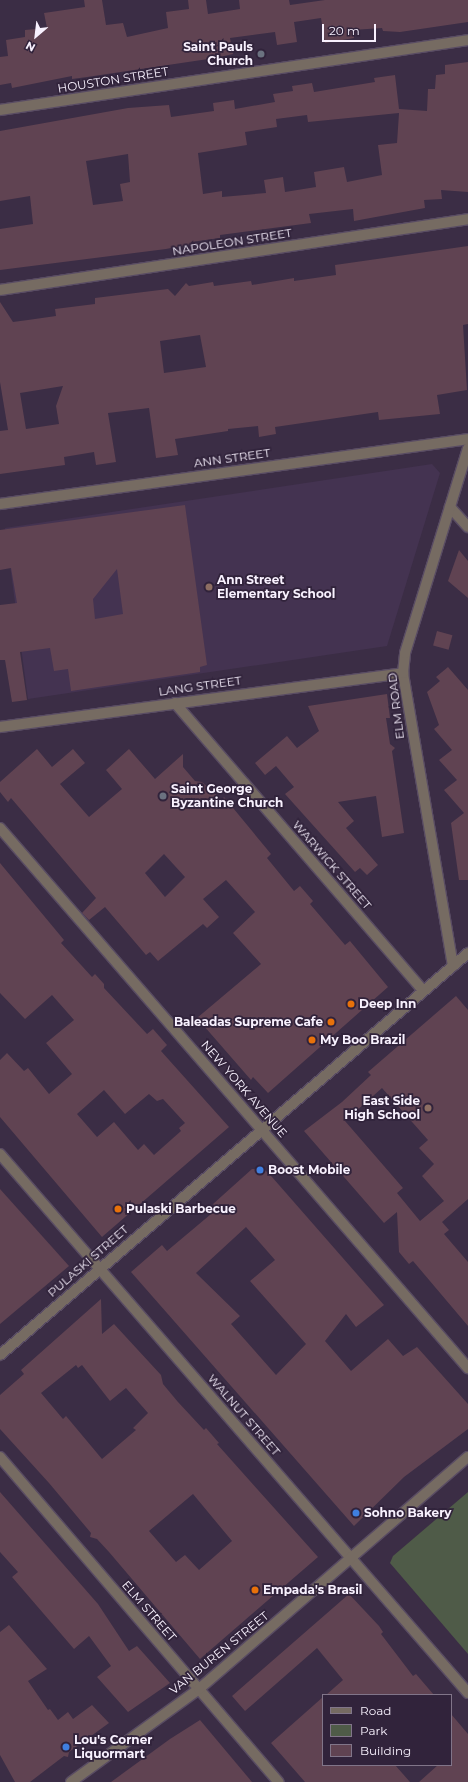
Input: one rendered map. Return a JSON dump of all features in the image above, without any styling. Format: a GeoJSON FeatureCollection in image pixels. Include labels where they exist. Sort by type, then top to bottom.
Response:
{"type":"FeatureCollection","features":[{"type":"Feature","properties":{"kind":"street","name":"HOUSTON STREET"},"geometry":{"type":"LineString","coordinates":[[0,110],[468,40]]}},
{"type":"Feature","properties":{"kind":"street","name":"NAPOLEON STREET"},"geometry":{"type":"LineString","coordinates":[[0,290],[468,219]]}},
{"type":"Feature","properties":{"kind":"street","name":"ANN STREET"},"geometry":{"type":"LineString","coordinates":[[0,504],[468,439]]}},
{"type":"Feature","properties":{"kind":"street","name":"ELM ROAD"},"geometry":{"type":"LineString","coordinates":[[453,966],[403,673],[405,653],[468,448]]}},
{"type":"Feature","properties":{"kind":"street"},"geometry":{"type":"LineString","coordinates":[[450,507],[468,527]]}},
{"type":"Feature","properties":{"kind":"street","name":"LANG STREET"},"geometry":{"type":"LineString","coordinates":[[0,728],[403,673]]}},
{"type":"Feature","properties":{"kind":"street","name":"WARWICK STREET"},"geometry":{"type":"LineString","coordinates":[[175,703],[423,990]]}},
{"type":"Feature","properties":{"kind":"street","name":"NEW YORK AVENUE"},"geometry":{"type":"LineString","coordinates":[[0,828],[468,1368]]}},
{"type":"Feature","properties":{"kind":"street","name":"PULASKI STREET"},"geometry":{"type":"LineString","coordinates":[[0,1355],[261,1128],[468,953]]}},
{"type":"Feature","properties":{"kind":"street","name":"WALNUT STREET"},"geometry":{"type":"LineString","coordinates":[[0,1154],[468,1693]]}},
{"type":"Feature","properties":{"kind":"street","name":"ELM STREET"},"geometry":{"type":"LineString","coordinates":[[0,1457],[279,1782]]}},
{"type":"Feature","properties":{"kind":"street","name":"VAN BUREN STREET"},"geometry":{"type":"LineString","coordinates":[[71,1782],[199,1689],[468,1457]]}},
{"type":"Feature","properties":{"kind":"shaded area","name":"Ann Street Elementary School"},"geometry":{"type":"Polygon","coordinates":[[[432,464],[440,473],[387,646],[28,699],[5,528],[432,464]]]}},
{"type":"Feature","properties":{"kind":"green space"},"geometry":{"type":"Polygon","coordinates":[[[468,1492],[468,1654],[390,1563],[393,1556],[468,1492]]]}},
{"type":"Feature","properties":{"kind":"building"},"geometry":{"type":"Polygon","coordinates":[[[84,0],[102,0],[106,25],[123,23],[127,37],[168,28],[166,12],[189,9],[188,0],[206,0],[208,14],[240,9],[239,0],[289,0],[290,5],[325,0],[468,0],[468,22],[400,32],[383,31],[382,28],[353,30],[354,38],[325,43],[321,18],[294,22],[297,42],[277,45],[275,32],[230,38],[233,54],[215,58],[72,79],[72,76],[12,88],[11,83],[0,85],[0,57],[8,56],[6,40],[25,37],[25,30],[47,28],[44,13],[85,7],[84,0]]]}},
{"type":"Feature","properties":{"kind":"building"},"geometry":{"type":"Polygon","coordinates":[[[468,62],[468,192],[441,190],[442,199],[424,200],[425,208],[354,221],[353,209],[309,214],[311,223],[220,235],[220,238],[191,242],[191,244],[166,249],[0,270],[0,229],[33,224],[30,196],[0,201],[0,131],[128,108],[169,105],[171,117],[214,111],[213,103],[234,100],[235,109],[275,102],[273,94],[293,91],[292,86],[312,83],[314,92],[375,82],[374,78],[395,75],[399,109],[427,111],[428,89],[435,89],[436,75],[445,74],[445,65],[468,62]],[[399,113],[308,122],[307,115],[276,119],[277,127],[245,132],[247,145],[198,153],[203,194],[222,191],[222,197],[266,193],[264,180],[283,177],[285,192],[316,187],[314,172],[344,167],[347,182],[382,175],[378,145],[397,143],[399,113]],[[128,154],[86,161],[93,205],[123,201],[120,184],[130,182],[128,154]]]}},
{"type":"Feature","properties":{"kind":"building"},"geometry":{"type":"Polygon","coordinates":[[[468,246],[468,324],[463,325],[467,390],[437,395],[440,414],[379,420],[378,412],[275,427],[276,434],[259,437],[258,426],[228,429],[228,431],[175,439],[178,455],[156,458],[149,408],[108,413],[116,462],[96,465],[94,452],[64,457],[65,465],[0,474],[0,431],[8,430],[0,382],[0,302],[13,322],[56,316],[55,309],[95,304],[95,298],[168,289],[175,296],[186,283],[189,286],[213,282],[214,286],[251,281],[252,285],[294,278],[294,281],[336,275],[335,265],[468,246]],[[200,335],[160,341],[164,373],[206,367],[200,335]],[[63,386],[20,393],[26,429],[59,424],[56,406],[63,386]]]}},
{"type":"Feature","properties":{"kind":"building"},"geometry":{"type":"Polygon","coordinates":[[[185,505],[207,665],[200,667],[200,672],[71,691],[68,669],[54,671],[50,648],[20,652],[27,700],[12,702],[5,660],[0,660],[0,605],[17,603],[11,568],[0,570],[0,530],[185,505]],[[117,569],[93,599],[95,619],[123,614],[117,569]]]}},
{"type":"Feature","properties":{"kind":"building"},"geometry":{"type":"Polygon","coordinates":[[[459,550],[468,561],[468,598],[448,581],[459,550]]]}},
{"type":"Feature","properties":{"kind":"building"},"geometry":{"type":"Polygon","coordinates":[[[437,631],[452,635],[449,650],[433,645],[437,631]]]}},
{"type":"Feature","properties":{"kind":"building"},"geometry":{"type":"Polygon","coordinates":[[[448,667],[468,690],[468,880],[459,880],[451,823],[464,813],[444,790],[457,780],[439,760],[452,750],[434,729],[439,725],[427,692],[440,681],[436,677],[448,667]]]}},
{"type":"Feature","properties":{"kind":"building"},"geometry":{"type":"Polygon","coordinates":[[[387,694],[390,718],[386,718],[390,744],[395,748],[392,751],[404,833],[382,837],[376,796],[338,802],[354,821],[346,828],[378,865],[367,875],[360,868],[355,872],[285,794],[294,787],[276,766],[265,775],[255,763],[287,736],[297,748],[319,731],[308,706],[387,694]]]}},
{"type":"Feature","properties":{"kind":"building"},"geometry":{"type":"Polygon","coordinates":[[[37,749],[52,767],[73,749],[85,763],[60,784],[89,817],[122,789],[106,770],[129,749],[155,779],[183,754],[183,767],[195,781],[202,782],[222,800],[224,797],[271,854],[267,858],[294,891],[300,886],[313,901],[310,904],[345,945],[350,941],[388,987],[268,1093],[253,1077],[251,1080],[197,1018],[261,964],[233,933],[255,912],[226,880],[203,899],[219,917],[207,928],[203,924],[158,961],[150,952],[146,955],[105,907],[89,920],[82,913],[96,898],[11,798],[8,802],[0,792],[0,782],[37,749]],[[164,854],[145,873],[165,897],[185,877],[164,854]]]}},
{"type":"Feature","properties":{"kind":"building"},"geometry":{"type":"Polygon","coordinates":[[[0,863],[64,940],[61,943],[92,977],[95,974],[104,984],[104,988],[147,1034],[153,1029],[167,1045],[161,1051],[229,1127],[102,1237],[0,1117],[0,1060],[7,1053],[24,1071],[28,1068],[49,1094],[72,1074],[46,1043],[74,1020],[52,995],[25,1019],[0,993],[0,863]],[[104,1090],[77,1114],[97,1137],[114,1122],[138,1150],[144,1144],[154,1155],[181,1131],[179,1128],[185,1123],[163,1099],[157,1101],[149,1094],[125,1114],[104,1090]]]}},
{"type":"Feature","properties":{"kind":"building"},"geometry":{"type":"Polygon","coordinates":[[[456,996],[468,1010],[468,1199],[442,1222],[449,1230],[444,1234],[468,1262],[468,1326],[413,1261],[409,1264],[399,1252],[397,1212],[384,1223],[304,1131],[342,1102],[371,1075],[368,1072],[456,996]],[[382,1088],[345,1121],[403,1188],[397,1193],[420,1221],[444,1201],[422,1176],[434,1164],[419,1148],[428,1140],[382,1088]]]}},
{"type":"Feature","properties":{"kind":"building"},"geometry":{"type":"Polygon","coordinates":[[[252,1169],[264,1169],[384,1305],[356,1327],[346,1314],[325,1341],[351,1371],[388,1339],[403,1356],[417,1347],[468,1404],[468,1429],[404,1477],[354,1526],[131,1272],[162,1245],[167,1251],[217,1209],[213,1204],[252,1169]],[[246,1227],[196,1273],[240,1316],[231,1324],[276,1375],[306,1344],[250,1281],[275,1260],[246,1227]]]}},
{"type":"Feature","properties":{"kind":"building"},"geometry":{"type":"Polygon","coordinates":[[[0,1189],[69,1266],[0,1324],[0,1189]]]}},
{"type":"Feature","properties":{"kind":"building"},"geometry":{"type":"Polygon","coordinates":[[[101,1299],[102,1334],[114,1324],[161,1375],[163,1384],[178,1402],[204,1430],[206,1428],[219,1443],[217,1444],[318,1557],[200,1659],[109,1552],[97,1539],[90,1537],[91,1533],[49,1483],[0,1429],[0,1395],[24,1374],[21,1370],[101,1299]],[[76,1365],[41,1393],[63,1419],[66,1416],[102,1459],[136,1430],[133,1428],[148,1413],[126,1388],[110,1401],[82,1365],[78,1368],[76,1365]],[[193,1494],[149,1531],[176,1562],[185,1555],[199,1570],[232,1541],[193,1494]]]}},
{"type":"Feature","properties":{"kind":"building"},"geometry":{"type":"Polygon","coordinates":[[[0,1492],[98,1604],[129,1651],[137,1646],[170,1683],[128,1712],[97,1677],[111,1666],[89,1636],[74,1649],[12,1577],[18,1572],[0,1552],[0,1492]]]}},
{"type":"Feature","properties":{"kind":"building"},"geometry":{"type":"Polygon","coordinates":[[[349,1594],[379,1626],[383,1632],[381,1634],[413,1676],[416,1674],[433,1694],[327,1694],[343,1680],[317,1648],[245,1711],[232,1696],[349,1594]]]}},
{"type":"Feature","properties":{"kind":"building"},"geometry":{"type":"Polygon","coordinates":[[[9,1625],[47,1669],[28,1681],[48,1710],[50,1709],[58,1720],[68,1712],[73,1719],[92,1705],[109,1723],[69,1752],[68,1757],[64,1756],[30,1782],[15,1782],[0,1755],[0,1632],[9,1625]]]}},
{"type":"Feature","properties":{"kind":"building"},"geometry":{"type":"Polygon","coordinates":[[[322,1698],[322,1766],[396,1766],[410,1782],[305,1782],[271,1743],[322,1698]]]}},
{"type":"Feature","properties":{"kind":"building"},"geometry":{"type":"Polygon","coordinates":[[[452,1715],[468,1734],[468,1782],[419,1782],[437,1766],[452,1766],[452,1715]]]}},
{"type":"Feature","properties":{"kind":"building"},"geometry":{"type":"Polygon","coordinates":[[[200,1720],[252,1782],[111,1782],[170,1739],[200,1720]]]}},
{"type":"Feature","properties":{"kind":"place","name":"Saint Pauls Church"},"geometry":{"type":"Point","coordinates":[261,54]}},
{"type":"Feature","properties":{"kind":"place","name":"Ann Street Elementary School"},"geometry":{"type":"Point","coordinates":[209,587]}},
{"type":"Feature","properties":{"kind":"place","name":"Saint George Byzantine Church"},"geometry":{"type":"Point","coordinates":[163,796]}},
{"type":"Feature","properties":{"kind":"place","name":"Deep Inn"},"geometry":{"type":"Point","coordinates":[351,1004]}},
{"type":"Feature","properties":{"kind":"place","name":"Baleadas Supreme Cafe"},"geometry":{"type":"Point","coordinates":[331,1022]}},
{"type":"Feature","properties":{"kind":"place","name":"My Boo Brazil"},"geometry":{"type":"Point","coordinates":[312,1040]}},
{"type":"Feature","properties":{"kind":"place","name":"East Side High School"},"geometry":{"type":"Point","coordinates":[428,1108]}},
{"type":"Feature","properties":{"kind":"place","name":"Boost Mobile"},"geometry":{"type":"Point","coordinates":[260,1170]}},
{"type":"Feature","properties":{"kind":"place","name":"Pulaski Barbecue"},"geometry":{"type":"Point","coordinates":[118,1209]}},
{"type":"Feature","properties":{"kind":"place","name":"Sohno Bakery"},"geometry":{"type":"Point","coordinates":[356,1513]}},
{"type":"Feature","properties":{"kind":"place","name":"Empada's Brasil"},"geometry":{"type":"Point","coordinates":[255,1590]}},
{"type":"Feature","properties":{"kind":"place","name":"Lou's Corner Liquormart"},"geometry":{"type":"Point","coordinates":[66,1747]}}]}
